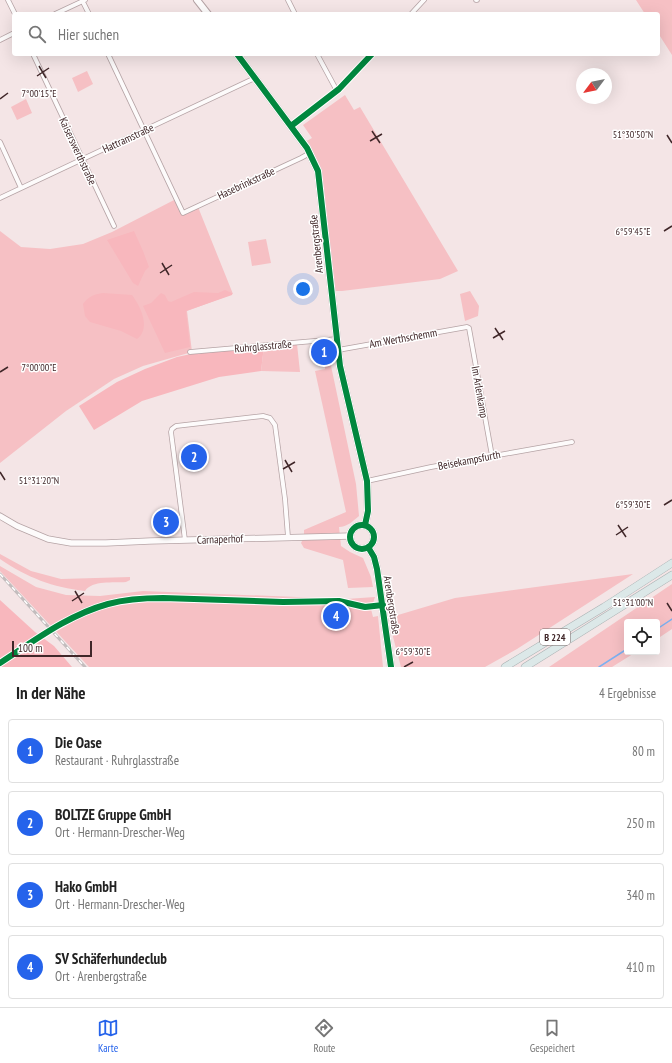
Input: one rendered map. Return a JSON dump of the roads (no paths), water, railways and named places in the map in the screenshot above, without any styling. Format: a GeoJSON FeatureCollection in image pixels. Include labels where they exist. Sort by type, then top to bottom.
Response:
{"type":"FeatureCollection","features":[{"type":"Feature","properties":{"kind":"highway","name":"B 224"},"geometry":{"type":"LineString","coordinates":[[505,667],[604,607],[672,563]]}},
{"type":"Feature","properties":{"kind":"highway","name":"B 224"},"geometry":{"type":"LineString","coordinates":[[525,667],[672,575]]}},
{"type":"Feature","properties":{"kind":"main road"},"geometry":{"type":"LineString","coordinates":[[197,0],[206,12]]}},
{"type":"Feature","properties":{"kind":"main road","name":"Arenbergstraße"},"geometry":{"type":"LineString","coordinates":[[238,56],[310,152],[319,178],[338,350],[343,382],[367,481],[368,511],[365,525]]}},
{"type":"Feature","properties":{"kind":"main road"},"geometry":{"type":"LineString","coordinates":[[359,525],[365,525],[371,529],[374,534],[373,541],[368,546],[362,548],[356,547],[350,536],[351,532],[359,525]]}},
{"type":"Feature","properties":{"kind":"main road","name":"Arenbergstraße"},"geometry":{"type":"LineString","coordinates":[[368,546],[374,557],[377,569],[391,667]]}},
{"type":"Feature","properties":{"kind":"street"},"geometry":{"type":"LineString","coordinates":[[8,0],[14,12]]}},
{"type":"Feature","properties":{"kind":"street"},"geometry":{"type":"LineString","coordinates":[[59,12],[83,0],[88,12]]}},
{"type":"Feature","properties":{"kind":"street"},"geometry":{"type":"LineString","coordinates":[[288,0],[295,12]]}},
{"type":"Feature","properties":{"kind":"street"},"geometry":{"type":"LineString","coordinates":[[416,0],[420,4]]}},
{"type":"Feature","properties":{"kind":"street"},"geometry":{"type":"LineString","coordinates":[[413,12],[424,0]]}},
{"type":"Feature","properties":{"kind":"street"},"geometry":{"type":"LineString","coordinates":[[0,40],[12,35]]}},
{"type":"Feature","properties":{"kind":"street","name":"Kaiserswerthstraße"},"geometry":{"type":"LineString","coordinates":[[34,56],[114,226]]}},
{"type":"Feature","properties":{"kind":"street"},"geometry":{"type":"LineString","coordinates":[[109,56],[143,130]]}},
{"type":"Feature","properties":{"kind":"street"},"geometry":{"type":"LineString","coordinates":[[318,56],[337,91]]}},
{"type":"Feature","properties":{"kind":"street"},"geometry":{"type":"LineString","coordinates":[[291,126],[337,91],[370,56]]}},
{"type":"Feature","properties":{"kind":"street","name":"Hattramstraße"},"geometry":{"type":"LineString","coordinates":[[0,198],[255,78]]}},
{"type":"Feature","properties":{"kind":"street","name":"Hasebrinkstraße"},"geometry":{"type":"LineString","coordinates":[[143,130],[182,213],[301,158],[310,152]]}},
{"type":"Feature","properties":{"kind":"street"},"geometry":{"type":"LineString","coordinates":[[0,142],[21,188]]}},
{"type":"Feature","properties":{"kind":"street","name":"Am Werthschemm"},"geometry":{"type":"LineString","coordinates":[[338,350],[467,327],[469,328]]}},
{"type":"Feature","properties":{"kind":"street","name":"Im Arlenkamp"},"geometry":{"type":"LineString","coordinates":[[469,328],[492,456]]}},
{"type":"Feature","properties":{"kind":"street","name":"Ruhrglasstraße"},"geometry":{"type":"LineString","coordinates":[[190,352],[337,339]]}},
{"type":"Feature","properties":{"kind":"street"},"geometry":{"type":"LineString","coordinates":[[185,540],[171,432],[172,428],[176,426],[205,422],[263,416],[270,418],[275,425],[285,499],[288,537]]}},
{"type":"Feature","properties":{"kind":"street","name":"Beisekampsfurth"},"geometry":{"type":"LineString","coordinates":[[367,481],[572,442]]}},
{"type":"Feature","properties":{"kind":"street","name":"Carnaperhof"},"geometry":{"type":"LineString","coordinates":[[0,516],[17,526],[48,539],[71,543],[350,536]]}},
{"type":"Feature","properties":{"kind":"waterway"},"geometry":{"type":"LineString","coordinates":[[660,627],[672,619]]}},
{"type":"Feature","properties":{"kind":"waterway"},"geometry":{"type":"LineString","coordinates":[[599,667],[624,651]]}},
{"type":"Feature","properties":{"kind":"railway"},"geometry":{"type":"LineString","coordinates":[[0,574],[85,667]]}},
{"type":"Feature","properties":{"kind":"place","name":"Die Oase"},"geometry":{"type":"Point","coordinates":[324,352]}},
{"type":"Feature","properties":{"kind":"place","name":"BOLTZE Gruppe GmbH"},"geometry":{"type":"Point","coordinates":[194,457]}},
{"type":"Feature","properties":{"kind":"place","name":"Hako GmbH"},"geometry":{"type":"Point","coordinates":[166,522]}},
{"type":"Feature","properties":{"kind":"place","name":"SV Schäferhundeclub"},"geometry":{"type":"Point","coordinates":[336,616]}}]}
